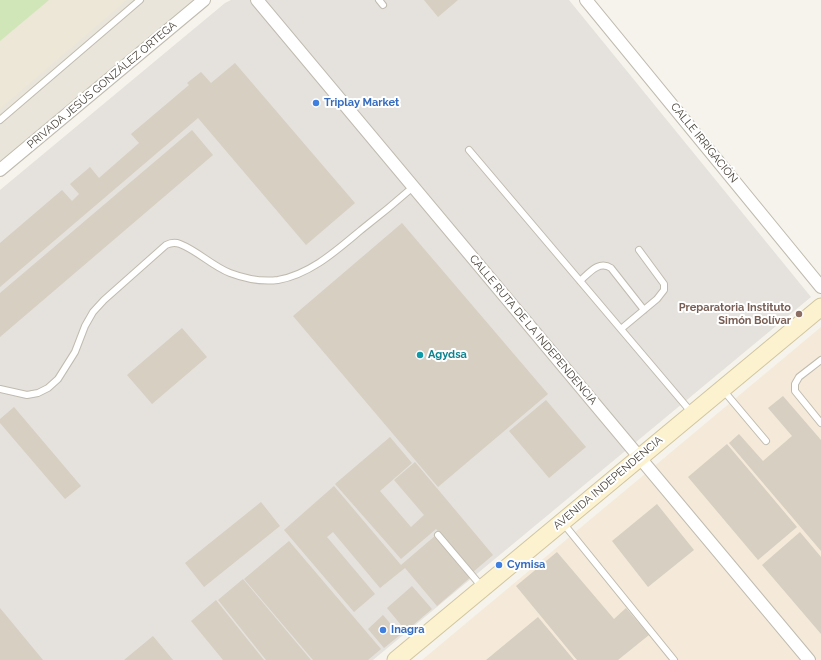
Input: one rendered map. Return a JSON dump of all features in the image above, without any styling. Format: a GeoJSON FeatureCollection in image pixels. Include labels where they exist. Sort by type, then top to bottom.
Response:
{"type":"FeatureCollection","features":[{"type":"Feature","properties":{"kind":"main road","name":"AVENIDA INDEPENDENCIA"},"geometry":{"type":"LineString","coordinates":[[396,660],[821,306]]}},
{"type":"Feature","properties":{"kind":"street","name":"PRIVADA JESÚS GONZÁLEZ ORTEGA"},"geometry":{"type":"LineString","coordinates":[[0,170],[204,0]]}},
{"type":"Feature","properties":{"kind":"street","name":"CALLE RUTA DE LA INDEPENDENCIA"},"geometry":{"type":"LineString","coordinates":[[257,0],[809,660]]}},
{"type":"Feature","properties":{"kind":"street","name":"CALLE IRRIGACIÓN"},"geometry":{"type":"LineString","coordinates":[[586,0],[821,287]]}},
{"type":"Feature","properties":{"kind":"lane"},"geometry":{"type":"LineString","coordinates":[[0,120],[140,0]]}},
{"type":"Feature","properties":{"kind":"lane"},"geometry":{"type":"LineString","coordinates":[[469,150],[692,413]]}},
{"type":"Feature","properties":{"kind":"lane"},"geometry":{"type":"LineString","coordinates":[[0,389],[27,395],[38,393],[48,388],[58,379],[75,352],[85,326],[93,312],[104,300],[170,243],[180,244],[230,273],[263,281],[279,280],[299,274],[322,260],[413,187]]}},
{"type":"Feature","properties":{"kind":"lane"},"geometry":{"type":"LineString","coordinates":[[621,329],[657,299],[664,290],[664,284],[639,250]]}},
{"type":"Feature","properties":{"kind":"lane"},"geometry":{"type":"LineString","coordinates":[[580,281],[599,266],[607,265],[644,310]]}},
{"type":"Feature","properties":{"kind":"lane"},"geometry":{"type":"LineString","coordinates":[[821,360],[799,377],[795,384],[795,391],[821,423]]}},
{"type":"Feature","properties":{"kind":"lane"},"geometry":{"type":"LineString","coordinates":[[722,388],[766,441]]}},
{"type":"Feature","properties":{"kind":"lane"},"geometry":{"type":"LineString","coordinates":[[562,522],[674,660]]}},
{"type":"Feature","properties":{"kind":"lane"},"geometry":{"type":"LineString","coordinates":[[438,535],[483,588]]}},
{"type":"Feature","properties":{"kind":"shaded area"},"geometry":{"type":"Polygon","coordinates":[[[0,0],[195,0],[0,163],[0,0]]]}},
{"type":"Feature","properties":{"kind":"shaded area"},"geometry":{"type":"Polygon","coordinates":[[[0,0],[127,0],[0,109],[0,0]]]}},
{"type":"Feature","properties":{"kind":"shaded area"},"geometry":{"type":"Polygon","coordinates":[[[231,0],[569,0],[811,297],[373,660],[0,660],[0,190],[225,3],[231,0]]]}},
{"type":"Feature","properties":{"kind":"shaded area"},"geometry":{"type":"Polygon","coordinates":[[[821,327],[821,660],[422,660],[821,327]]]}},
{"type":"Feature","properties":{"kind":"green space"},"geometry":{"type":"Polygon","coordinates":[[[0,0],[49,0],[0,41],[0,0]]]}},
{"type":"Feature","properties":{"kind":"building"},"geometry":{"type":"Polygon","coordinates":[[[424,0],[458,0],[438,17],[424,0]]]}},
{"type":"Feature","properties":{"kind":"building"},"geometry":{"type":"Polygon","coordinates":[[[235,63],[355,203],[306,245],[198,118],[0,287],[0,243],[62,190],[72,201],[79,194],[70,184],[90,167],[99,178],[139,143],[131,134],[189,85],[187,83],[201,72],[211,83],[235,63]]]}},
{"type":"Feature","properties":{"kind":"building"},"geometry":{"type":"Polygon","coordinates":[[[192,130],[213,155],[0,337],[0,293],[192,130]]]}},
{"type":"Feature","properties":{"kind":"building","name":"Agydsa"},"geometry":{"type":"Polygon","coordinates":[[[402,223],[548,394],[438,487],[293,316],[402,223]]]}},
{"type":"Feature","properties":{"kind":"building"},"geometry":{"type":"Polygon","coordinates":[[[182,328],[207,357],[152,404],[127,375],[182,328]]]}},
{"type":"Feature","properties":{"kind":"building"},"geometry":{"type":"Polygon","coordinates":[[[783,396],[821,440],[821,551],[729,443],[739,434],[763,461],[792,436],[768,408],[783,396]]]}},
{"type":"Feature","properties":{"kind":"building"},"geometry":{"type":"Polygon","coordinates":[[[546,400],[586,447],[549,478],[509,431],[546,400]]]}},
{"type":"Feature","properties":{"kind":"building"},"geometry":{"type":"Polygon","coordinates":[[[14,407],[81,486],[65,499],[0,423],[0,419],[14,407]]]}},
{"type":"Feature","properties":{"kind":"building"},"geometry":{"type":"Polygon","coordinates":[[[390,437],[412,463],[380,491],[411,527],[424,515],[394,480],[415,462],[493,555],[473,572],[436,529],[401,559],[335,484],[390,437]]]}},
{"type":"Feature","properties":{"kind":"building"},"geometry":{"type":"Polygon","coordinates":[[[727,444],[797,527],[758,560],[688,477],[727,444]]]}},
{"type":"Feature","properties":{"kind":"building"},"geometry":{"type":"Polygon","coordinates":[[[334,486],[401,565],[436,535],[472,576],[437,606],[405,568],[380,588],[333,532],[327,537],[375,594],[354,612],[284,530],[334,486]]]}},
{"type":"Feature","properties":{"kind":"building"},"geometry":{"type":"Polygon","coordinates":[[[261,502],[280,526],[204,587],[185,563],[261,502]]]}},
{"type":"Feature","properties":{"kind":"building"},"geometry":{"type":"Polygon","coordinates":[[[657,504],[694,550],[648,587],[612,541],[657,504]]]}},
{"type":"Feature","properties":{"kind":"building"},"geometry":{"type":"Polygon","coordinates":[[[800,532],[821,557],[821,634],[762,565],[800,532]]]}},
{"type":"Feature","properties":{"kind":"building"},"geometry":{"type":"Polygon","coordinates":[[[289,541],[381,649],[368,660],[313,660],[244,579],[289,541]]]}},
{"type":"Feature","properties":{"kind":"building"},"geometry":{"type":"Polygon","coordinates":[[[557,552],[614,619],[626,608],[649,635],[618,660],[577,660],[516,586],[557,552]]]}},
{"type":"Feature","properties":{"kind":"building"},"geometry":{"type":"Polygon","coordinates":[[[243,579],[311,660],[266,660],[218,600],[243,579]]]}},
{"type":"Feature","properties":{"kind":"building"},"geometry":{"type":"Polygon","coordinates":[[[412,586],[432,609],[406,631],[387,608],[412,586]]]}},
{"type":"Feature","properties":{"kind":"building"},"geometry":{"type":"Polygon","coordinates":[[[216,600],[264,660],[223,660],[191,621],[216,600]]]}},
{"type":"Feature","properties":{"kind":"building"},"geometry":{"type":"Polygon","coordinates":[[[0,608],[43,660],[0,660],[0,608]]]}},
{"type":"Feature","properties":{"kind":"building"},"geometry":{"type":"Polygon","coordinates":[[[383,615],[400,635],[384,648],[368,629],[383,615]]]}},
{"type":"Feature","properties":{"kind":"building"},"geometry":{"type":"Polygon","coordinates":[[[538,617],[574,660],[486,660],[538,617]]]}},
{"type":"Feature","properties":{"kind":"building"},"geometry":{"type":"Polygon","coordinates":[[[153,636],[173,660],[124,660],[153,636]]]}},
{"type":"Feature","properties":{"kind":"place","name":"Triplay Market"},"geometry":{"type":"Point","coordinates":[316,103]}},
{"type":"Feature","properties":{"kind":"place","name":"Preparatoria Instituto Simón Bolívar"},"geometry":{"type":"Point","coordinates":[799,314]}},
{"type":"Feature","properties":{"kind":"place","name":"Agydsa"},"geometry":{"type":"Point","coordinates":[420,355]}},
{"type":"Feature","properties":{"kind":"place","name":"Cymisa"},"geometry":{"type":"Point","coordinates":[499,565]}},
{"type":"Feature","properties":{"kind":"place","name":"Inagra"},"geometry":{"type":"Point","coordinates":[383,630]}}]}
